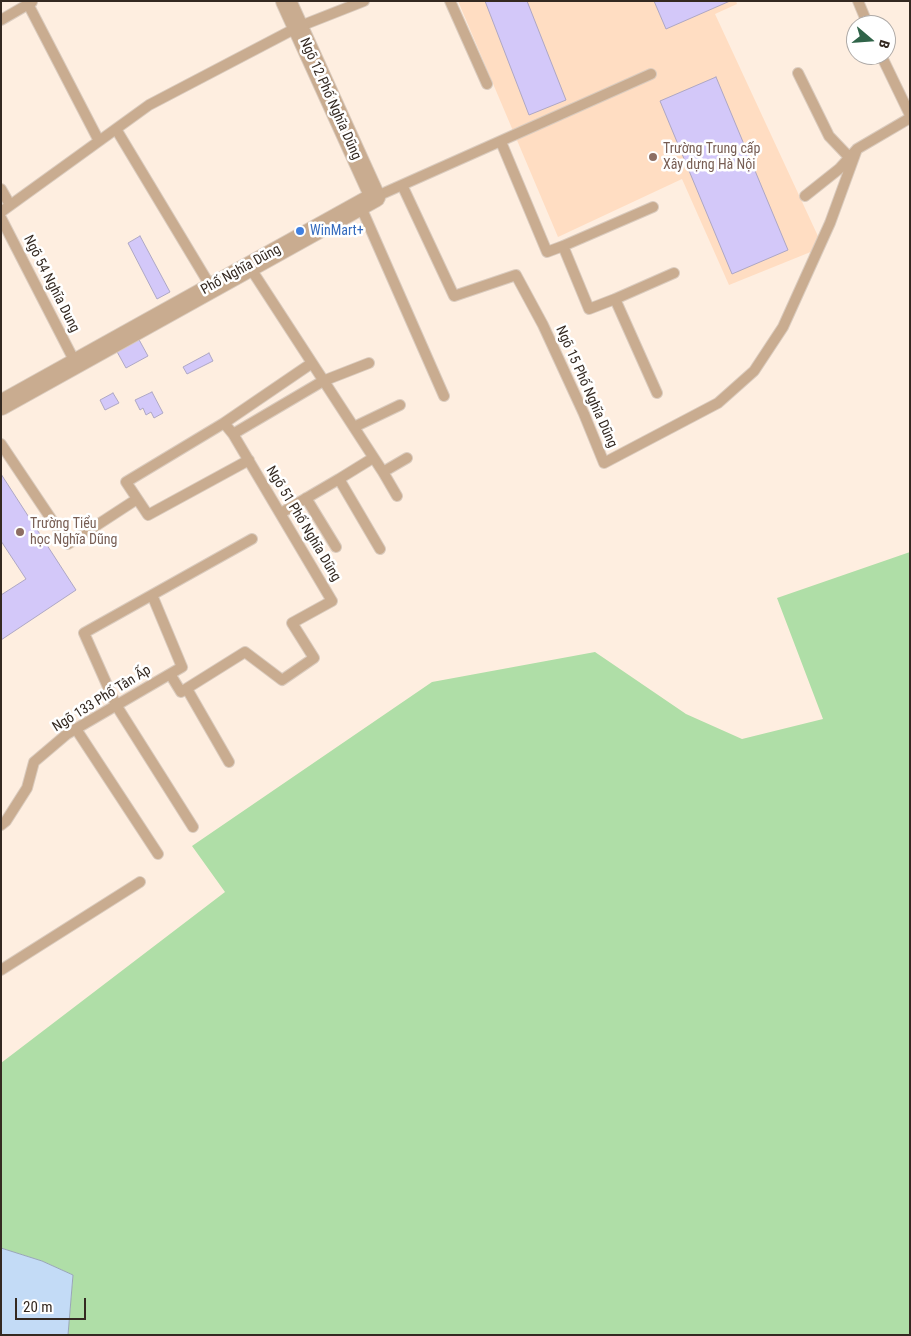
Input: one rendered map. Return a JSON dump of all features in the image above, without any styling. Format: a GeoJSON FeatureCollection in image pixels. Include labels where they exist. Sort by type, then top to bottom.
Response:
{"type":"FeatureCollection","features":[{"type":"Feature","properties":{"kind":"street","name":"Ngõ 12 Phố Nghĩa Dũng"},"geometry":{"type":"LineString","coordinates":[[286,1],[367,201]]}},
{"type":"Feature","properties":{"kind":"street","name":"Phố Nghĩa Dũng"},"geometry":{"type":"LineString","coordinates":[[1,405],[75,362],[367,201]]}},
{"type":"Feature","properties":{"kind":"lane"},"geometry":{"type":"LineString","coordinates":[[1,212],[149,105],[298,27],[364,1]]}},
{"type":"Feature","properties":{"kind":"lane"},"geometry":{"type":"LineString","coordinates":[[450,1],[487,84]]}},
{"type":"Feature","properties":{"kind":"lane"},"geometry":{"type":"LineString","coordinates":[[858,1],[864,15]]}},
{"type":"Feature","properties":{"kind":"lane"},"geometry":{"type":"LineString","coordinates":[[1,20],[30,3],[99,141]]}},
{"type":"Feature","properties":{"kind":"lane"},"geometry":{"type":"LineString","coordinates":[[805,196],[819,186],[857,149],[910,117],[886,65]]}},
{"type":"Feature","properties":{"kind":"lane"},"geometry":{"type":"LineString","coordinates":[[798,73],[829,136],[849,157]]}},
{"type":"Feature","properties":{"kind":"lane","name":"Phố Nghĩa Dũng"},"geometry":{"type":"LineString","coordinates":[[367,201],[651,74]]}},
{"type":"Feature","properties":{"kind":"lane"},"geometry":{"type":"LineString","coordinates":[[116,128],[211,287]]}},
{"type":"Feature","properties":{"kind":"lane"},"geometry":{"type":"LineString","coordinates":[[501,142],[547,252],[653,207]]}},
{"type":"Feature","properties":{"kind":"lane","name":"Ngõ 15 Phố Nghĩa Dũng"},"geometry":{"type":"LineString","coordinates":[[402,185],[454,296],[516,275],[547,334],[584,414],[604,463],[718,403],[754,371],[783,327],[830,223],[857,149]]}},
{"type":"Feature","properties":{"kind":"lane"},"geometry":{"type":"LineString","coordinates":[[1,189],[10,205]]}},
{"type":"Feature","properties":{"kind":"lane"},"geometry":{"type":"LineString","coordinates":[[367,201],[444,396]]}},
{"type":"Feature","properties":{"kind":"lane","name":"Ngõ 54 Nghĩa Dung"},"geometry":{"type":"LineString","coordinates":[[1,218],[75,362]]}},
{"type":"Feature","properties":{"kind":"lane"},"geometry":{"type":"LineString","coordinates":[[563,246],[589,309],[674,273]]}},
{"type":"Feature","properties":{"kind":"lane"},"geometry":{"type":"LineString","coordinates":[[249,266],[397,496]]}},
{"type":"Feature","properties":{"kind":"lane"},"geometry":{"type":"LineString","coordinates":[[615,299],[657,393]]}},
{"type":"Feature","properties":{"kind":"lane"},"geometry":{"type":"LineString","coordinates":[[1,444],[68,544],[137,499],[126,482],[224,423],[312,363]]}},
{"type":"Feature","properties":{"kind":"lane"},"geometry":{"type":"LineString","coordinates":[[233,434],[323,381],[369,363]]}},
{"type":"Feature","properties":{"kind":"lane"},"geometry":{"type":"LineString","coordinates":[[354,427],[400,405]]}},
{"type":"Feature","properties":{"kind":"lane","name":"Ngõ 51 Phố Nghĩa Dũng"},"geometry":{"type":"LineString","coordinates":[[187,689],[244,652],[282,680],[314,658],[292,623],[332,601],[249,460],[224,423]]}},
{"type":"Feature","properties":{"kind":"lane"},"geometry":{"type":"LineString","coordinates":[[280,513],[373,458]]}},
{"type":"Feature","properties":{"kind":"lane"},"geometry":{"type":"LineString","coordinates":[[383,472],[407,458]]}},
{"type":"Feature","properties":{"kind":"lane","name":"Ngõ 51 Phố Nghĩa Dũng"},"geometry":{"type":"LineString","coordinates":[[137,499],[148,515],[249,460]]}},
{"type":"Feature","properties":{"kind":"lane"},"geometry":{"type":"LineString","coordinates":[[339,479],[380,549]]}},
{"type":"Feature","properties":{"kind":"lane"},"geometry":{"type":"LineString","coordinates":[[306,498],[336,547]]}},
{"type":"Feature","properties":{"kind":"lane"},"geometry":{"type":"LineString","coordinates":[[192,827],[116,705],[84,634],[252,540]]}},
{"type":"Feature","properties":{"kind":"lane","name":"Ngõ 133 Phố Tân Ấp"},"geometry":{"type":"LineString","coordinates":[[1,824],[6,821],[27,788],[34,762],[76,729],[182,667],[152,595]]}},
{"type":"Feature","properties":{"kind":"lane"},"geometry":{"type":"LineString","coordinates":[[170,674],[181,692],[187,689],[229,762]]}},
{"type":"Feature","properties":{"kind":"lane"},"geometry":{"type":"LineString","coordinates":[[76,729],[158,854]]}},
{"type":"Feature","properties":{"kind":"lane"},"geometry":{"type":"LineString","coordinates":[[1,970],[140,882]]}},
{"type":"Feature","properties":{"kind":"shaded area","name":"Trường Trung cấp Xây dựng Hà Nội"},"geometry":{"type":"Polygon","coordinates":[[[458,1],[736,1],[737,4],[715,14],[823,247],[729,285],[682,179],[558,237],[458,1]]]}},
{"type":"Feature","properties":{"kind":"green space"},"geometry":{"type":"Polygon","coordinates":[[[910,552],[910,1335],[68,1335],[73,1275],[42,1261],[1,1248],[1,1063],[225,892],[192,846],[432,682],[595,652],[686,714],[742,739],[823,719],[777,598],[910,552]]]}},
{"type":"Feature","properties":{"kind":"water"},"geometry":{"type":"Polygon","coordinates":[[[1,1248],[42,1261],[73,1275],[68,1335],[1,1335],[1,1248]]]}},
{"type":"Feature","properties":{"kind":"building"},"geometry":{"type":"Polygon","coordinates":[[[485,1],[527,1],[566,100],[529,115],[485,1]]]}},
{"type":"Feature","properties":{"kind":"building"},"geometry":{"type":"Polygon","coordinates":[[[654,1],[730,1],[666,29],[654,1]]]}},
{"type":"Feature","properties":{"kind":"building"},"geometry":{"type":"Polygon","coordinates":[[[716,77],[788,250],[732,274],[660,101],[716,77]]]}},
{"type":"Feature","properties":{"kind":"building"},"geometry":{"type":"Polygon","coordinates":[[[140,236],[170,292],[157,299],[128,243],[140,236]]]}},
{"type":"Feature","properties":{"kind":"building"},"geometry":{"type":"Polygon","coordinates":[[[137,336],[148,356],[126,368],[115,348],[137,336]]]}},
{"type":"Feature","properties":{"kind":"building"},"geometry":{"type":"Polygon","coordinates":[[[209,353],[213,361],[187,374],[183,367],[209,353]]]}},
{"type":"Feature","properties":{"kind":"building"},"geometry":{"type":"Polygon","coordinates":[[[152,392],[163,413],[154,418],[151,412],[146,415],[143,408],[140,410],[135,400],[152,392]]]}},
{"type":"Feature","properties":{"kind":"building"},"geometry":{"type":"Polygon","coordinates":[[[113,393],[119,403],[105,410],[100,400],[113,393]]]}},
{"type":"Feature","properties":{"kind":"building","name":"Trường Tiểu học Nghĩa Dũng"},"geometry":{"type":"Polygon","coordinates":[[[1,474],[76,590],[1,640],[1,595],[26,579],[1,541],[1,474]]]}},
{"type":"Feature","properties":{"kind":"place","name":"Trường Trung cấp Xây dựng Hà Nội"},"geometry":{"type":"Point","coordinates":[653,157]}},
{"type":"Feature","properties":{"kind":"place","name":"WinMart+"},"geometry":{"type":"Point","coordinates":[300,231]}},
{"type":"Feature","properties":{"kind":"place","name":"Trường Tiểu học Nghĩa Dũng"},"geometry":{"type":"Point","coordinates":[20,532]}}]}
